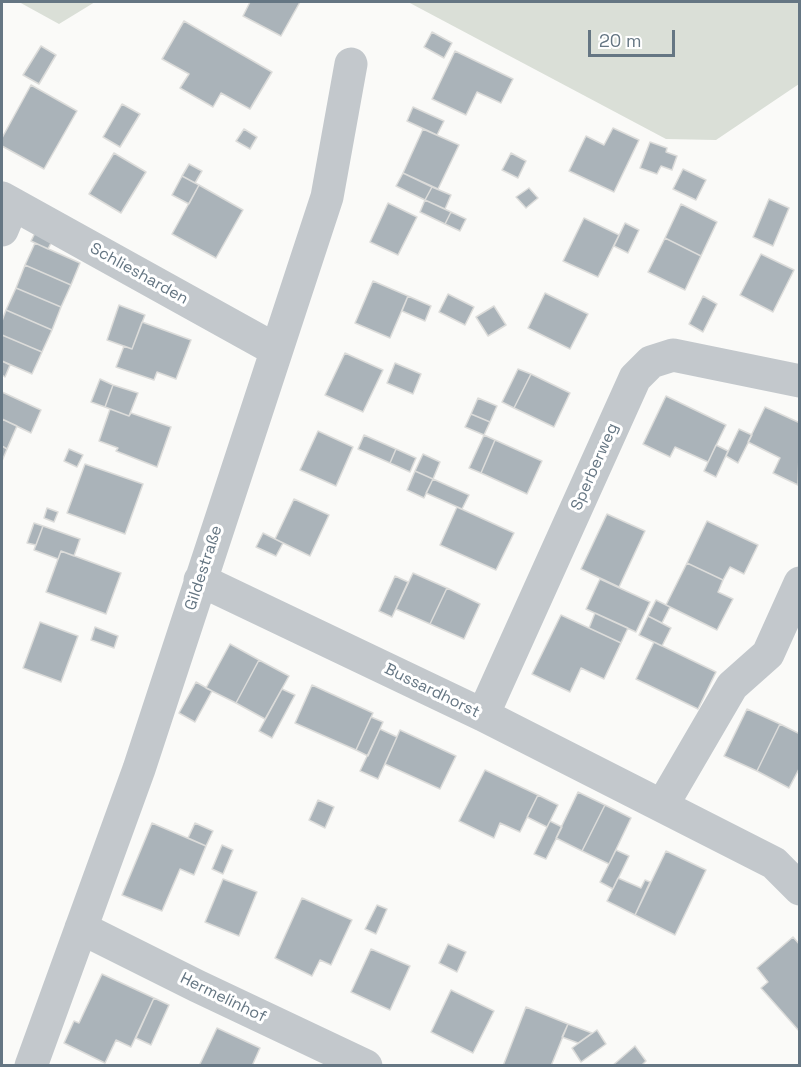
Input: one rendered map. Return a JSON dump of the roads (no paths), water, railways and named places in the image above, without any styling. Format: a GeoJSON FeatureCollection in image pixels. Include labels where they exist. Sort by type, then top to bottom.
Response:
{"type":"FeatureCollection","features":[{"type":"Feature","properties":{"kind":"street","name":"Gildestraße"},"geometry":{"type":"LineString","coordinates":[[31,1065],[139,769],[327,197],[351,64]]}},
{"type":"Feature","properties":{"kind":"street","name":"Schliesharden"},"geometry":{"type":"LineString","coordinates":[[5,211],[276,350]]}},
{"type":"Feature","properties":{"kind":"street","name":"Sperberweg"},"geometry":{"type":"LineString","coordinates":[[483,715],[635,378],[651,362],[673,355],[800,381]]}},
{"type":"Feature","properties":{"kind":"street","name":"Bussardhorst"},"geometry":{"type":"LineString","coordinates":[[201,580],[483,715],[774,863],[800,889]]}},
{"type":"Feature","properties":{"kind":"street"},"geometry":{"type":"LineString","coordinates":[[662,806],[732,686],[768,654],[800,583]]}},
{"type":"Feature","properties":{"kind":"street","name":"Hermelinhof"},"geometry":{"type":"LineString","coordinates":[[81,928],[197,986],[366,1065]]}}]}
